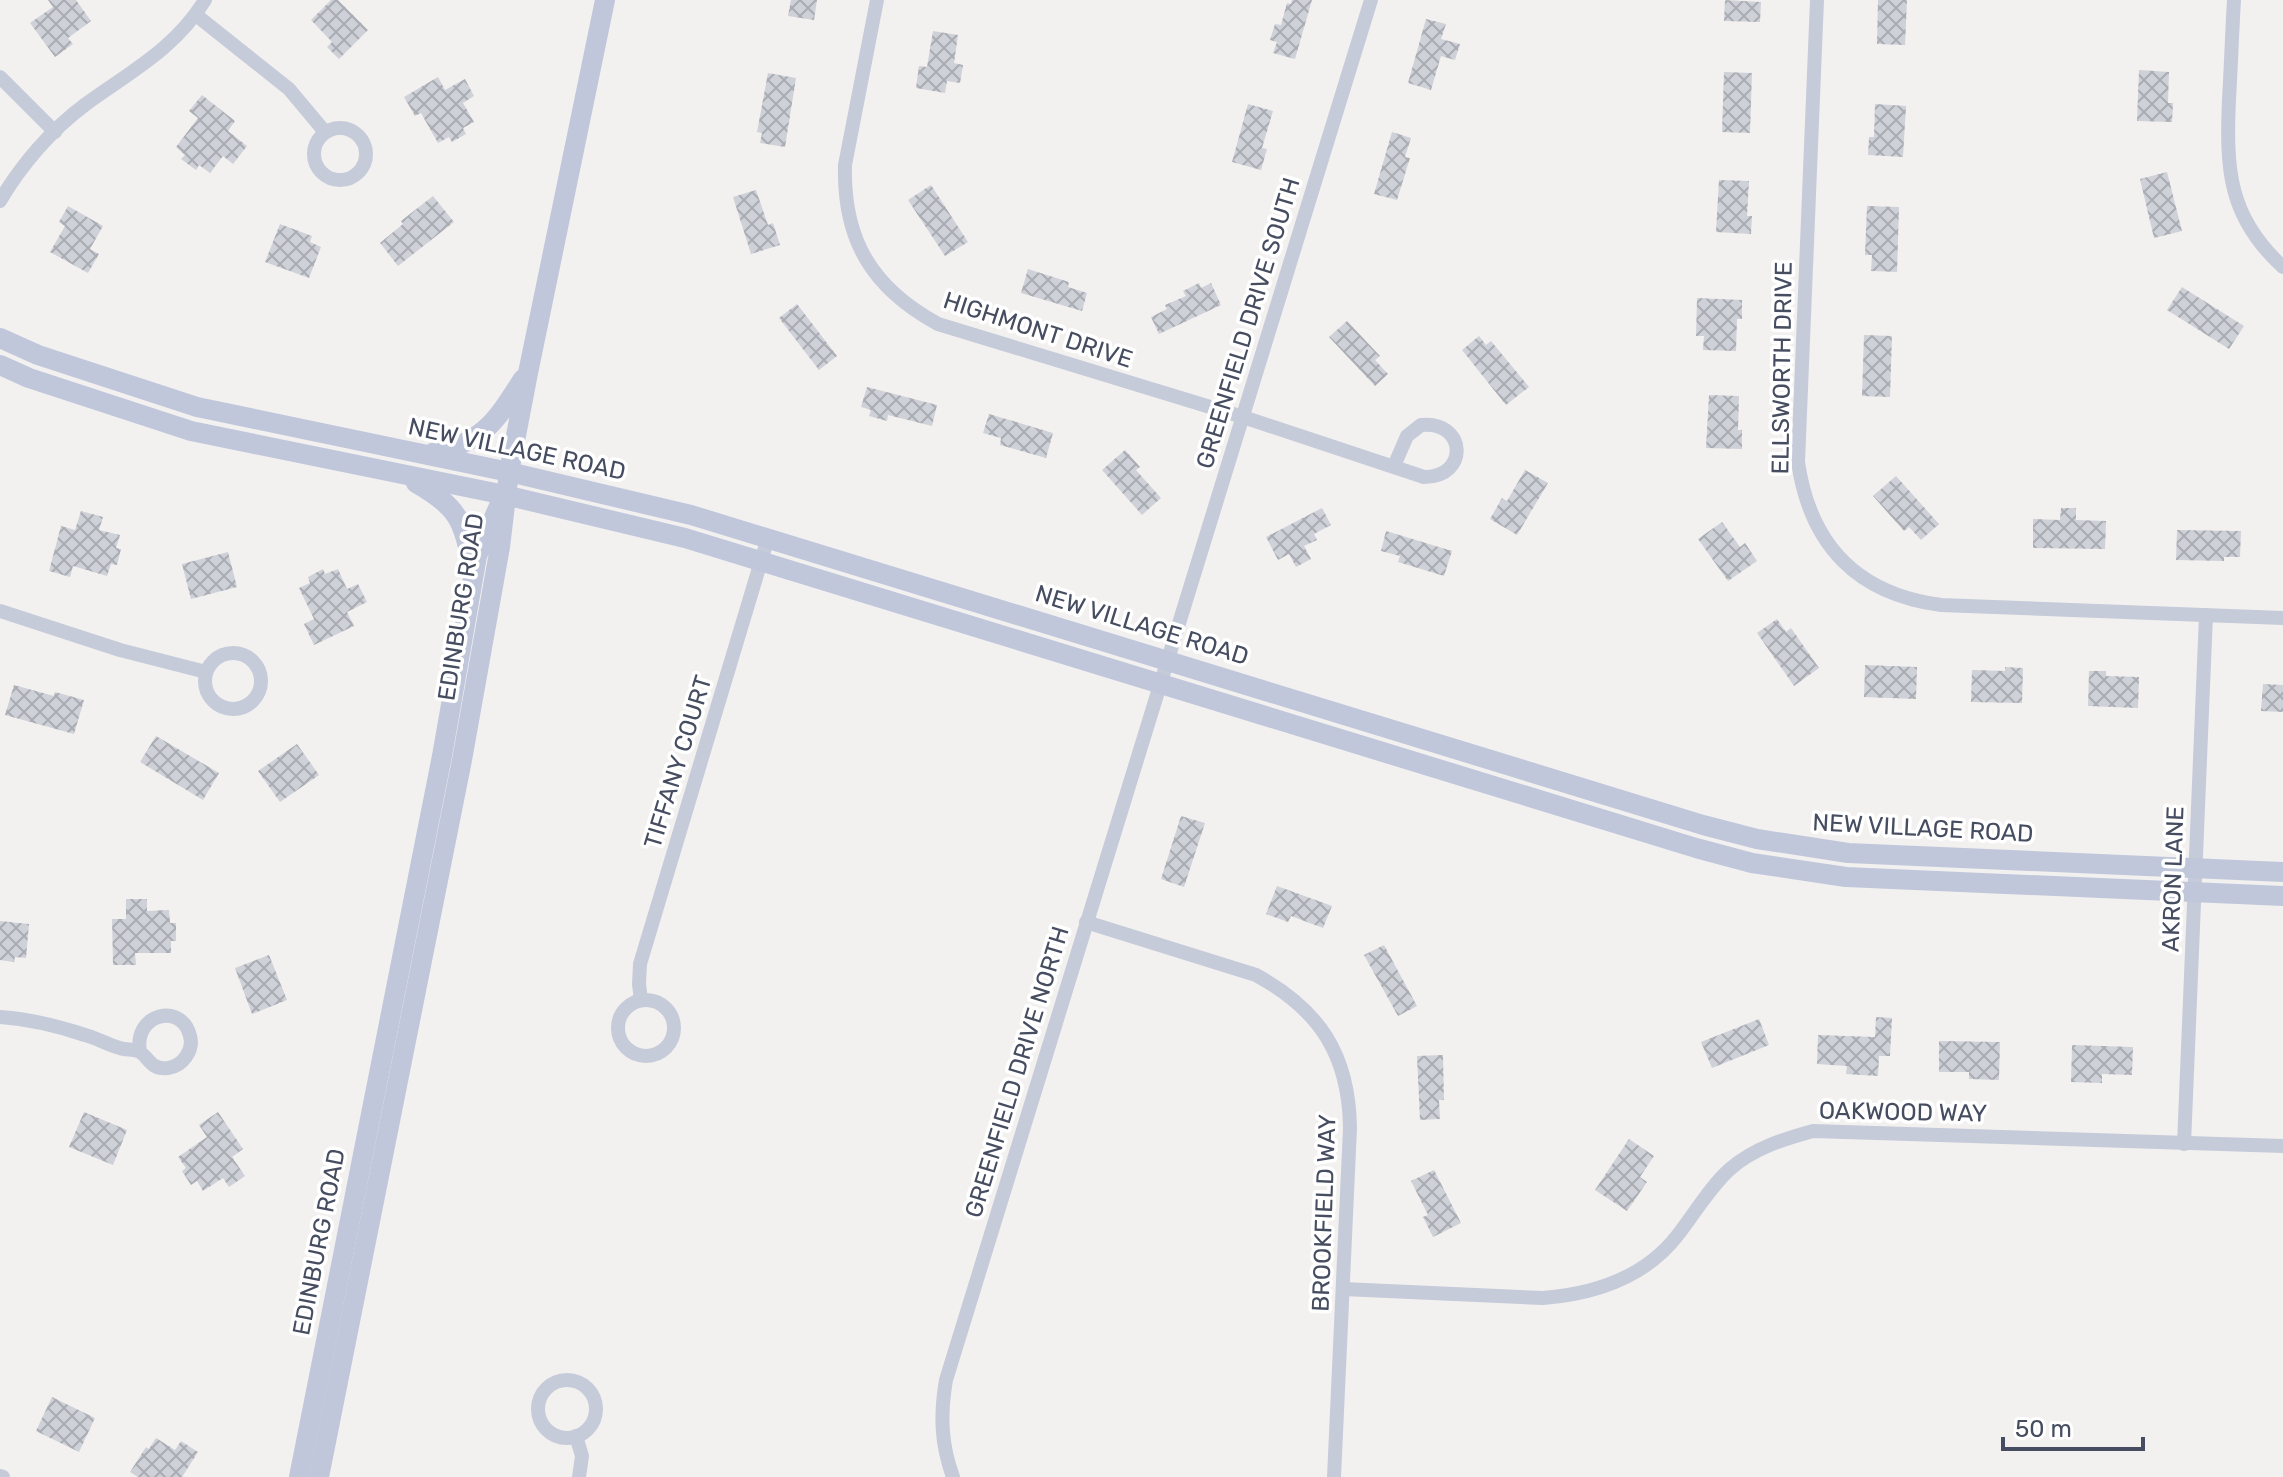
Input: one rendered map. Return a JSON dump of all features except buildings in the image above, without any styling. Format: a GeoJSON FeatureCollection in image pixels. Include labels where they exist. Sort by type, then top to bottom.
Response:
{"type":"FeatureCollection","features":[{"type":"Feature","properties":{"kind":"main road"},"geometry":{"type":"LineString","coordinates":[[505,495],[605,0]]}},
{"type":"Feature","properties":{"kind":"main road","name":"NEW VILLAGE ROAD"},"geometry":{"type":"LineString","coordinates":[[0,338],[38,355],[197,407],[509,472],[691,515],[1757,839],[1848,853],[2283,872]]}},
{"type":"Feature","properties":{"kind":"main road","name":"NEW VILLAGE ROAD"},"geometry":{"type":"LineString","coordinates":[[0,365],[191,431],[505,495],[685,538],[1752,863],[1846,877],[2283,896]]}},
{"type":"Feature","properties":{"kind":"main road"},"geometry":{"type":"LineString","coordinates":[[412,452],[458,447],[474,440],[505,406],[528,373]]}},
{"type":"Feature","properties":{"kind":"main road"},"geometry":{"type":"LineString","coordinates":[[402,475],[439,495],[451,506],[463,529],[474,572]]}},
{"type":"Feature","properties":{"kind":"main road","name":"EDINBURG ROAD"},"geometry":{"type":"LineString","coordinates":[[299,1477],[442,756],[474,572],[490,524],[505,495]]}},
{"type":"Feature","properties":{"kind":"main road","name":"EDINBURG ROAD"},"geometry":{"type":"LineString","coordinates":[[319,1477],[462,760],[500,547],[505,495]]}},
{"type":"Feature","properties":{"kind":"street"},"geometry":{"type":"LineString","coordinates":[[0,201],[30,158],[55,132],[82,107],[162,52],[196,15],[205,0]]}},
{"type":"Feature","properties":{"kind":"street","name":"HIGHMONT DRIVE"},"geometry":{"type":"LineString","coordinates":[[877,0],[845,165],[845,191],[849,220],[859,248],[888,290],[912,310],[938,324],[1394,466]]}},
{"type":"Feature","properties":{"kind":"street","name":"GREENFIELD DRIVE SOUTH"},"geometry":{"type":"LineString","coordinates":[[1159,682],[1371,0]]}},
{"type":"Feature","properties":{"kind":"street","name":"ELLSWORTH DRIVE"},"geometry":{"type":"LineString","coordinates":[[1817,0],[1798,462],[1802,491],[1825,541],[1844,563],[1867,581],[1915,601],[1941,605],[2283,618]]}},
{"type":"Feature","properties":{"kind":"street"},"geometry":{"type":"LineString","coordinates":[[2234,0],[2227,148],[2229,177],[2237,205],[2249,229],[2266,252],[2283,267]]}},
{"type":"Feature","properties":{"kind":"street"},"geometry":{"type":"LineString","coordinates":[[196,15],[289,89],[325,132]]}},
{"type":"Feature","properties":{"kind":"street"},"geometry":{"type":"LineString","coordinates":[[0,77],[55,132]]}},
{"type":"Feature","properties":{"kind":"street"},"geometry":{"type":"LineString","coordinates":[[1421,425],[1441,426],[1451,434],[1455,443],[1455,459],[1451,467],[1436,477],[1424,477],[1394,466],[1407,436],[1421,425]]}},
{"type":"Feature","properties":{"kind":"street","name":"TIFFANY COURT"},"geometry":{"type":"LineString","coordinates":[[641,1000],[640,964],[768,538]]}},
{"type":"Feature","properties":{"kind":"street"},"geometry":{"type":"LineString","coordinates":[[0,611],[120,650],[206,672]]}},
{"type":"Feature","properties":{"kind":"street","name":"AKRON LANE"},"geometry":{"type":"LineString","coordinates":[[2184,1144],[2206,615]]}},
{"type":"Feature","properties":{"kind":"street","name":"GREENFIELD DRIVE NORTH"},"geometry":{"type":"LineString","coordinates":[[953,1477],[942,1431],[941,1407],[946,1380],[1159,682]]}},
{"type":"Feature","properties":{"kind":"street","name":"BROOKFIELD WAY"},"geometry":{"type":"LineString","coordinates":[[1086,922],[1256,975],[1280,988],[1301,1005],[1320,1026],[1334,1049],[1350,1101],[1334,1477]]}},
{"type":"Feature","properties":{"kind":"street"},"geometry":{"type":"LineString","coordinates":[[641,1000],[665,1007],[674,1023],[670,1043],[653,1055],[632,1053],[620,1039],[617,1029],[624,1010],[641,1000]]}},
{"type":"Feature","properties":{"kind":"street"},"geometry":{"type":"LineString","coordinates":[[0,1017],[44,1023],[140,1052]]}},
{"type":"Feature","properties":{"kind":"street","name":"OAKWOOD WAY"},"geometry":{"type":"LineString","coordinates":[[1343,1289],[1543,1298],[1573,1296],[1602,1288],[1632,1274],[1657,1257],[1676,1238],[1710,1190],[1732,1167],[1784,1139],[1813,1131],[2283,1146]]}},
{"type":"Feature","properties":{"kind":"street"},"geometry":{"type":"LineString","coordinates":[[576,1381],[590,1391],[594,1399],[594,1417],[584,1432],[576,1436],[568,1438],[552,1433],[539,1415],[542,1393],[557,1382],[576,1381]]}},
{"type":"Feature","properties":{"kind":"street"},"geometry":{"type":"LineString","coordinates":[[576,1436],[582,1456],[579,1477]]}}]}
